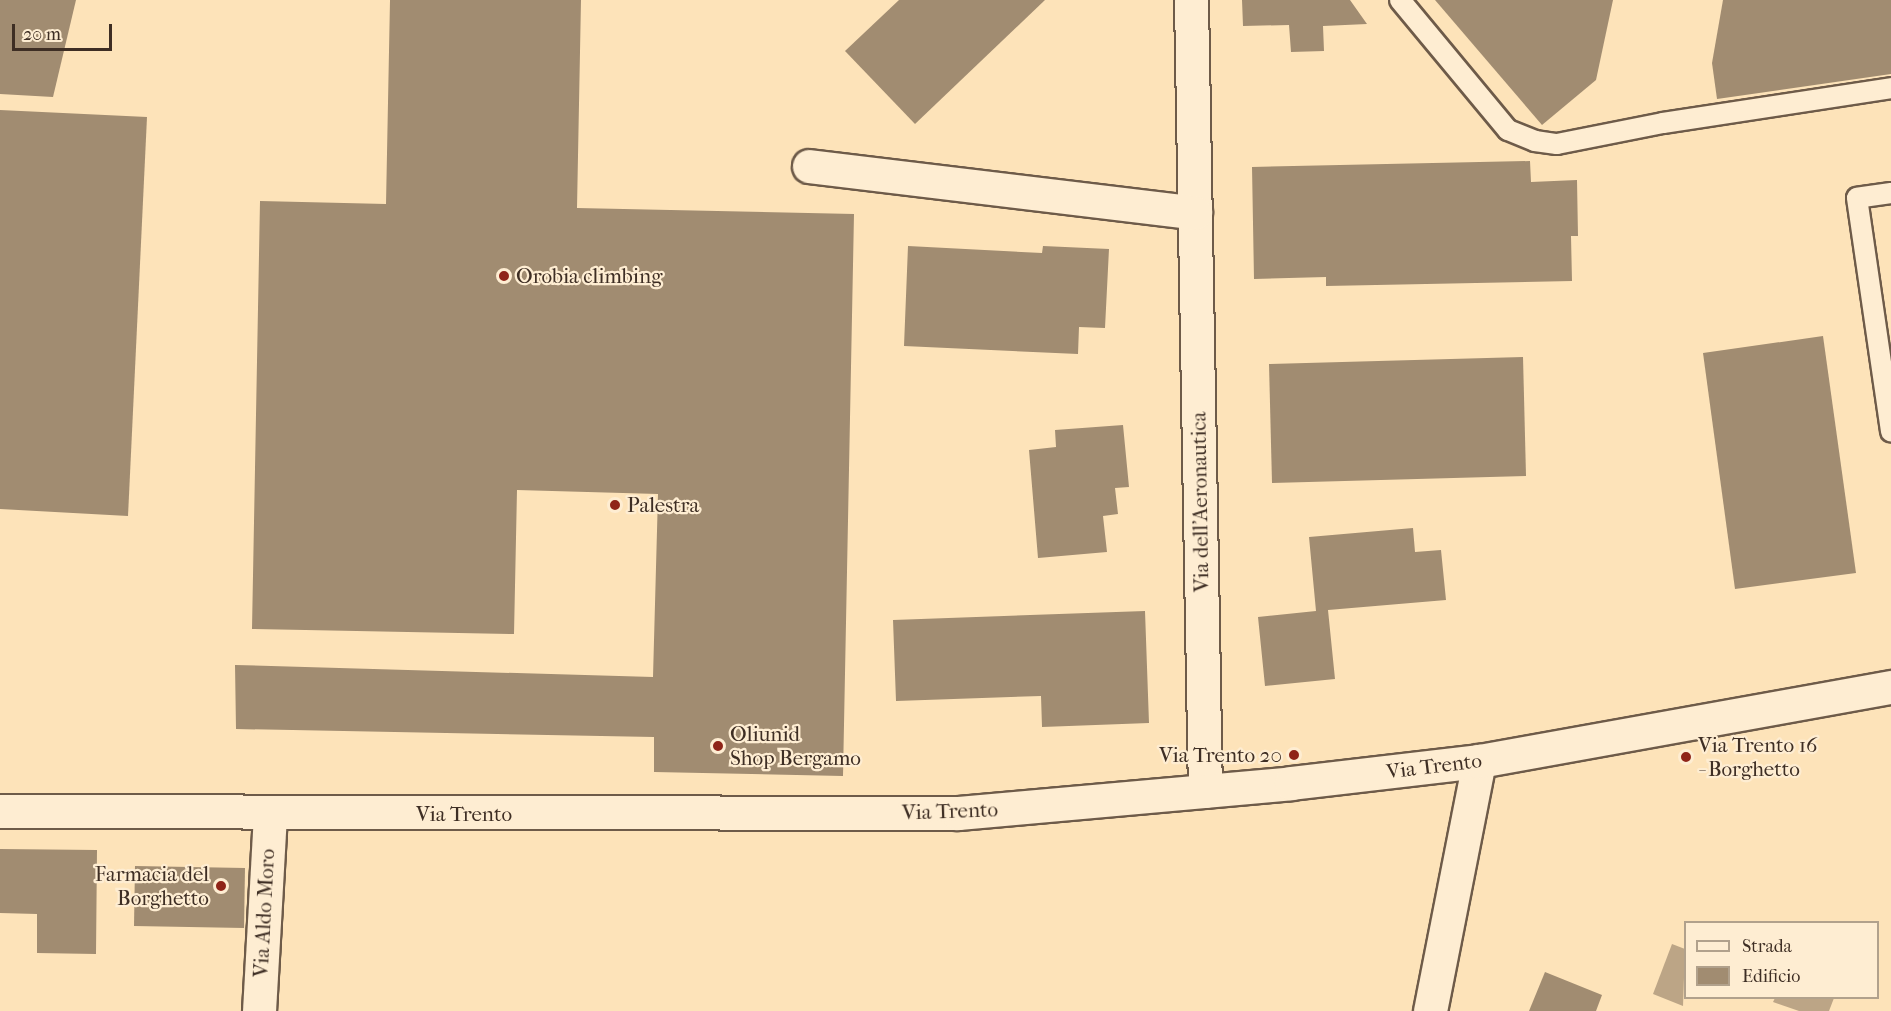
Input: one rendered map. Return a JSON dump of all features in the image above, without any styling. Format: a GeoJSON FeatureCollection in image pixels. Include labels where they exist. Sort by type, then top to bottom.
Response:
{"type":"FeatureCollection","features":[{"type":"Feature","properties":{"kind":"street","name":"Via dell'Aeronautica"},"geometry":{"type":"LineString","coordinates":[[1191,0],[1205,791]]}},
{"type":"Feature","properties":{"kind":"street"},"geometry":{"type":"LineString","coordinates":[[809,166],[1195,213]]}},
{"type":"Feature","properties":{"kind":"street","name":"Via Trento"},"geometry":{"type":"LineString","coordinates":[[0,811],[270,814],[958,813],[1205,791],[1479,761],[1891,687]]}},
{"type":"Feature","properties":{"kind":"street"},"geometry":{"type":"LineString","coordinates":[[1430,1011],[1479,761]]}},
{"type":"Feature","properties":{"kind":"street","name":"Via Aldo Moro"},"geometry":{"type":"LineString","coordinates":[[259,1011],[270,814]]}},
{"type":"Feature","properties":{"kind":"lane"},"geometry":{"type":"LineString","coordinates":[[1400,0],[1508,130],[1535,141],[1557,144],[1663,123],[1891,88]]}},
{"type":"Feature","properties":{"kind":"lane"},"geometry":{"type":"LineString","coordinates":[[1891,193],[1857,198],[1891,432]]}},
{"type":"Feature","properties":{"kind":"shaded area"},"geometry":{"type":"Polygon","coordinates":[[[1672,944],[1684,949],[1683,1006],[1653,994],[1672,944]]]}},
{"type":"Feature","properties":{"kind":"shaded area"},"geometry":{"type":"Polygon","coordinates":[[[1774,999],[1834,999],[1829,1011],[1799,1011],[1773,1002],[1774,999]]]}},
{"type":"Feature","properties":{"kind":"building"},"geometry":{"type":"Polygon","coordinates":[[[0,0],[76,0],[53,97],[0,94],[0,0]]]}},
{"type":"Feature","properties":{"kind":"building"},"geometry":{"type":"Polygon","coordinates":[[[390,0],[581,0],[577,208],[854,214],[843,776],[654,772],[654,737],[236,729],[235,665],[653,677],[658,494],[517,490],[514,634],[252,629],[260,201],[386,204],[390,0]]]}},
{"type":"Feature","properties":{"kind":"building"},"geometry":{"type":"Polygon","coordinates":[[[899,0],[1045,0],[915,124],[845,51],[899,0]]]}},
{"type":"Feature","properties":{"kind":"building"},"geometry":{"type":"Polygon","coordinates":[[[1242,0],[1350,0],[1367,24],[1323,26],[1324,51],[1291,52],[1289,25],[1243,26],[1242,0]]]}},
{"type":"Feature","properties":{"kind":"building"},"geometry":{"type":"Polygon","coordinates":[[[1435,0],[1613,0],[1596,80],[1542,125],[1435,0]]]}},
{"type":"Feature","properties":{"kind":"building"},"geometry":{"type":"Polygon","coordinates":[[[1723,0],[1891,0],[1891,74],[1717,99],[1712,63],[1723,0]]]}},
{"type":"Feature","properties":{"kind":"building"},"geometry":{"type":"Polygon","coordinates":[[[0,110],[147,117],[128,516],[0,509],[0,110]]]}},
{"type":"Feature","properties":{"kind":"building"},"geometry":{"type":"Polygon","coordinates":[[[1530,161],[1531,182],[1577,180],[1578,236],[1571,236],[1572,281],[1326,286],[1326,277],[1254,279],[1252,167],[1530,161]]]}},
{"type":"Feature","properties":{"kind":"building"},"geometry":{"type":"Polygon","coordinates":[[[908,246],[1042,253],[1043,246],[1109,249],[1105,328],[1079,327],[1078,354],[904,346],[908,246]]]}},
{"type":"Feature","properties":{"kind":"building"},"geometry":{"type":"Polygon","coordinates":[[[1823,336],[1856,573],[1735,589],[1703,353],[1823,336]]]}},
{"type":"Feature","properties":{"kind":"building"},"geometry":{"type":"Polygon","coordinates":[[[1523,357],[1526,476],[1272,483],[1269,364],[1523,357]]]}},
{"type":"Feature","properties":{"kind":"building"},"geometry":{"type":"Polygon","coordinates":[[[1123,425],[1129,487],[1115,488],[1118,514],[1103,516],[1107,552],[1038,558],[1029,450],[1056,447],[1055,430],[1123,425]]]}},
{"type":"Feature","properties":{"kind":"building"},"geometry":{"type":"Polygon","coordinates":[[[1413,528],[1415,552],[1441,550],[1446,600],[1328,610],[1335,679],[1265,686],[1258,617],[1316,611],[1309,537],[1413,528]]]}},
{"type":"Feature","properties":{"kind":"building"},"geometry":{"type":"Polygon","coordinates":[[[1145,611],[1149,723],[1042,727],[1041,696],[896,701],[893,620],[1145,611]]]}},
{"type":"Feature","properties":{"kind":"building"},"geometry":{"type":"Polygon","coordinates":[[[0,849],[97,850],[96,954],[37,953],[37,914],[0,913],[0,849]]]}},
{"type":"Feature","properties":{"kind":"building"},"geometry":{"type":"Polygon","coordinates":[[[135,866],[245,868],[244,928],[134,926],[135,866]]]}},
{"type":"Feature","properties":{"kind":"building"},"geometry":{"type":"Polygon","coordinates":[[[1545,972],[1602,995],[1596,1011],[1529,1011],[1545,972]]]}},
{"type":"Feature","properties":{"kind":"place","name":"Orobia climbing"},"geometry":{"type":"Point","coordinates":[504,276]}},
{"type":"Feature","properties":{"kind":"place","name":"Palestra"},"geometry":{"type":"Point","coordinates":[615,505]}},
{"type":"Feature","properties":{"kind":"place","name":"Oliunid Shop Bergamo"},"geometry":{"type":"Point","coordinates":[718,746]}},
{"type":"Feature","properties":{"kind":"place","name":"Via Trento 20"},"geometry":{"type":"Point","coordinates":[1294,755]}},
{"type":"Feature","properties":{"kind":"place","name":"Via Trento 16 - Borghetto"},"geometry":{"type":"Point","coordinates":[1686,757]}},
{"type":"Feature","properties":{"kind":"place","name":"Farmacia del Borghetto"},"geometry":{"type":"Point","coordinates":[221,886]}}]}
